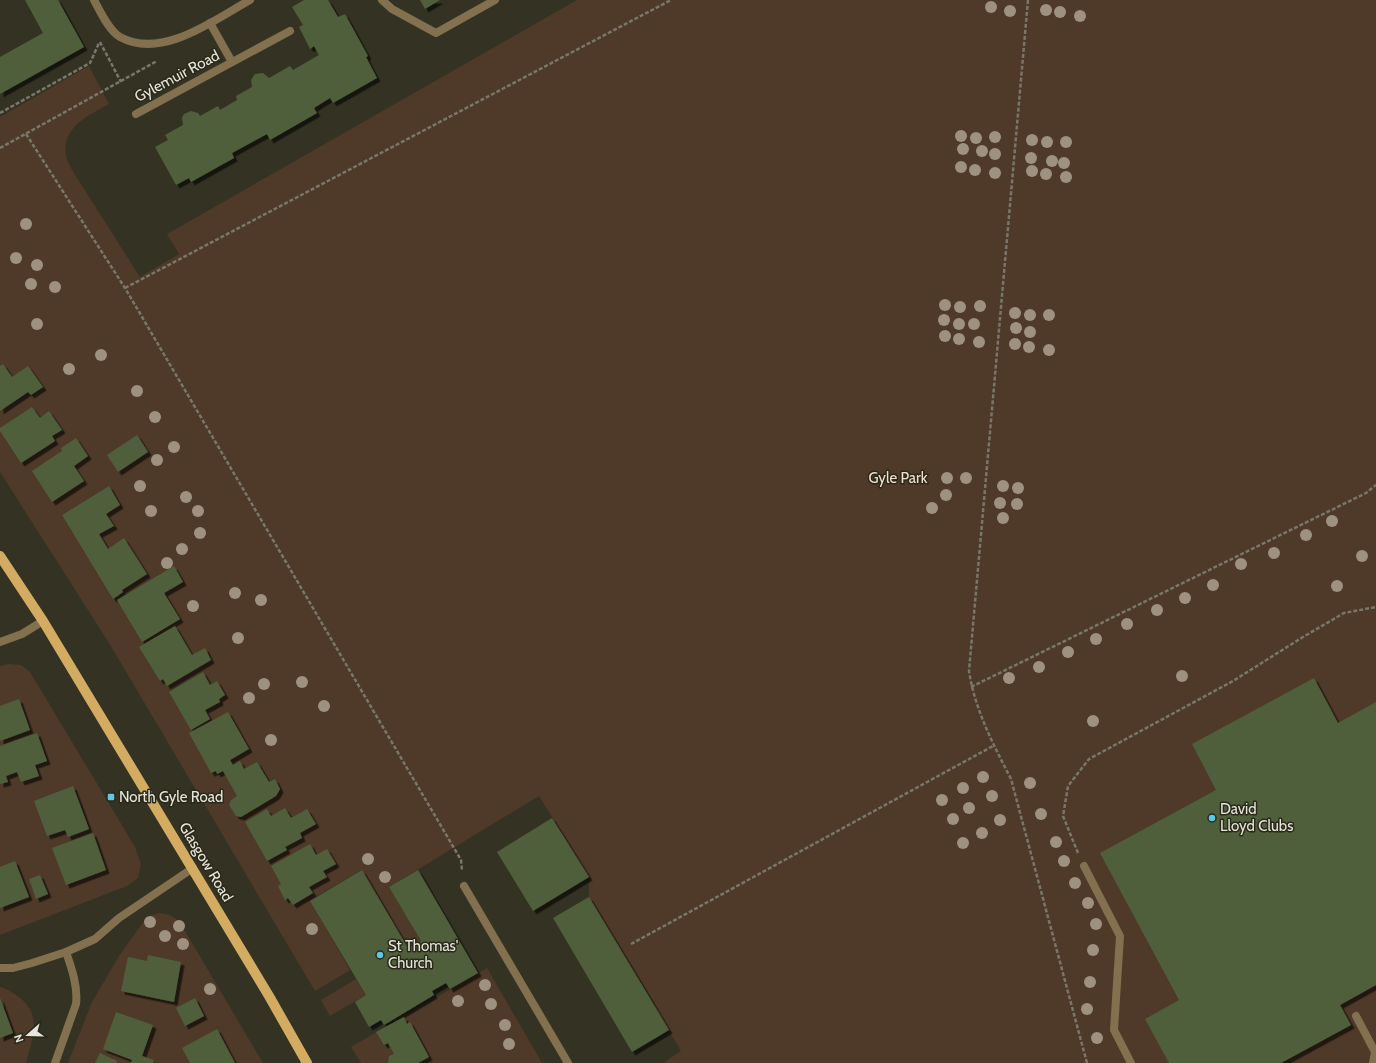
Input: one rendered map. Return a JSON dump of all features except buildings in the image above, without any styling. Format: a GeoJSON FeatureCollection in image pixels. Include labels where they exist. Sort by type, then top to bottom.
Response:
{"type":"FeatureCollection","features":[{"type":"Feature","properties":{"kind":"main road","name":"Glasgow Road"},"geometry":{"type":"LineString","coordinates":[[0,556],[43,621],[193,868],[307,1063]]}},
{"type":"Feature","properties":{"kind":"street"},"geometry":{"type":"LineString","coordinates":[[94,0],[107,24],[119,37],[140,44],[162,43],[186,35],[250,0]]}},
{"type":"Feature","properties":{"kind":"street"},"geometry":{"type":"LineString","coordinates":[[382,0],[392,9],[436,33],[495,0]]}},
{"type":"Feature","properties":{"kind":"street","name":"Gylemuir Road"},"geometry":{"type":"LineString","coordinates":[[210,23],[232,62]]}},
{"type":"Feature","properties":{"kind":"street","name":"Gylemuir Road"},"geometry":{"type":"LineString","coordinates":[[136,114],[290,31]]}},
{"type":"Feature","properties":{"kind":"street"},"geometry":{"type":"LineString","coordinates":[[0,642],[22,634],[43,621]]}},
{"type":"Feature","properties":{"kind":"street"},"geometry":{"type":"LineString","coordinates":[[1084,866],[1120,936],[1114,1030],[1131,1063]]}},
{"type":"Feature","properties":{"kind":"street"},"geometry":{"type":"LineString","coordinates":[[0,968],[13,968],[66,952],[95,940],[118,918],[193,868]]}},
{"type":"Feature","properties":{"kind":"street"},"geometry":{"type":"LineString","coordinates":[[464,886],[568,1063]]}},
{"type":"Feature","properties":{"kind":"street"},"geometry":{"type":"LineString","coordinates":[[56,1063],[77,999],[74,980],[66,952]]}},
{"type":"Feature","properties":{"kind":"street"},"geometry":{"type":"LineString","coordinates":[[1356,1016],[1375,1052],[1373,1063]]}},
{"type":"Feature","properties":{"kind":"path"},"geometry":{"type":"LineString","coordinates":[[125,288],[671,0]]}},
{"type":"Feature","properties":{"kind":"path"},"geometry":{"type":"LineString","coordinates":[[1028,0],[969,671],[971,687],[981,717],[1011,779],[1087,1063]]}},
{"type":"Feature","properties":{"kind":"path"},"geometry":{"type":"LineString","coordinates":[[0,114],[90,63],[107,24]]}},
{"type":"Feature","properties":{"kind":"path"},"geometry":{"type":"LineString","coordinates":[[99,43],[121,82]]}},
{"type":"Feature","properties":{"kind":"path"},"geometry":{"type":"LineString","coordinates":[[0,148],[157,61],[162,43]]}},
{"type":"Feature","properties":{"kind":"path"},"geometry":{"type":"LineString","coordinates":[[26,134],[125,288],[461,860],[464,886]]}},
{"type":"Feature","properties":{"kind":"path"},"geometry":{"type":"LineString","coordinates":[[971,687],[1366,493],[1376,485]]}},
{"type":"Feature","properties":{"kind":"path"},"geometry":{"type":"LineString","coordinates":[[1084,866],[1063,816],[1068,786],[1089,759],[1234,681],[1303,637],[1344,614],[1376,607]]}},
{"type":"Feature","properties":{"kind":"path"},"geometry":{"type":"LineString","coordinates":[[631,944],[994,746]]}},
{"type":"Feature","properties":{"kind":"green space","name":"Gyle Park"},"geometry":{"type":"Polygon","coordinates":[[[577,0],[1376,0],[1376,1063],[663,1063],[681,1051],[589,897],[589,877],[539,796],[389,887],[421,941],[408,948],[362,870],[310,900],[350,970],[315,991],[109,643],[0,472],[0,117],[89,66],[109,104],[85,118],[72,130],[68,137],[66,146],[66,155],[69,165],[140,277],[179,254],[167,234],[577,0]],[[109,486],[62,515],[86,554],[104,543],[99,534],[106,514],[120,505],[109,486]]]}},
{"type":"Feature","properties":{"kind":"green space"},"geometry":{"type":"Polygon","coordinates":[[[8,664],[21,665],[30,672],[135,847],[141,864],[138,878],[127,886],[0,935],[0,666],[8,664]]]}},
{"type":"Feature","properties":{"kind":"green space"},"geometry":{"type":"Polygon","coordinates":[[[159,913],[170,915],[179,921],[263,1063],[68,1063],[92,1002],[119,956],[141,925],[150,916],[159,913]]]}},
{"type":"Feature","properties":{"kind":"green space"},"geometry":{"type":"Polygon","coordinates":[[[487,968],[542,1063],[361,1063],[351,1047],[487,968]]]}},
{"type":"Feature","properties":{"kind":"green space"},"geometry":{"type":"Polygon","coordinates":[[[356,979],[366,995],[330,1016],[321,1000],[356,979]]]}},
{"type":"Feature","properties":{"kind":"green space"},"geometry":{"type":"Polygon","coordinates":[[[0,987],[19,997],[31,1012],[34,1028],[26,1063],[0,1063],[0,987]]]}},
{"type":"Feature","properties":{"kind":"place","name":"North Gyle Road"},"geometry":{"type":"Point","coordinates":[111,797]}},
{"type":"Feature","properties":{"kind":"place","name":"David Lloyd Clubs"},"geometry":{"type":"Point","coordinates":[1212,818]}},
{"type":"Feature","properties":{"kind":"place","name":"St Thomas' Church"},"geometry":{"type":"Point","coordinates":[380,955]}}]}
